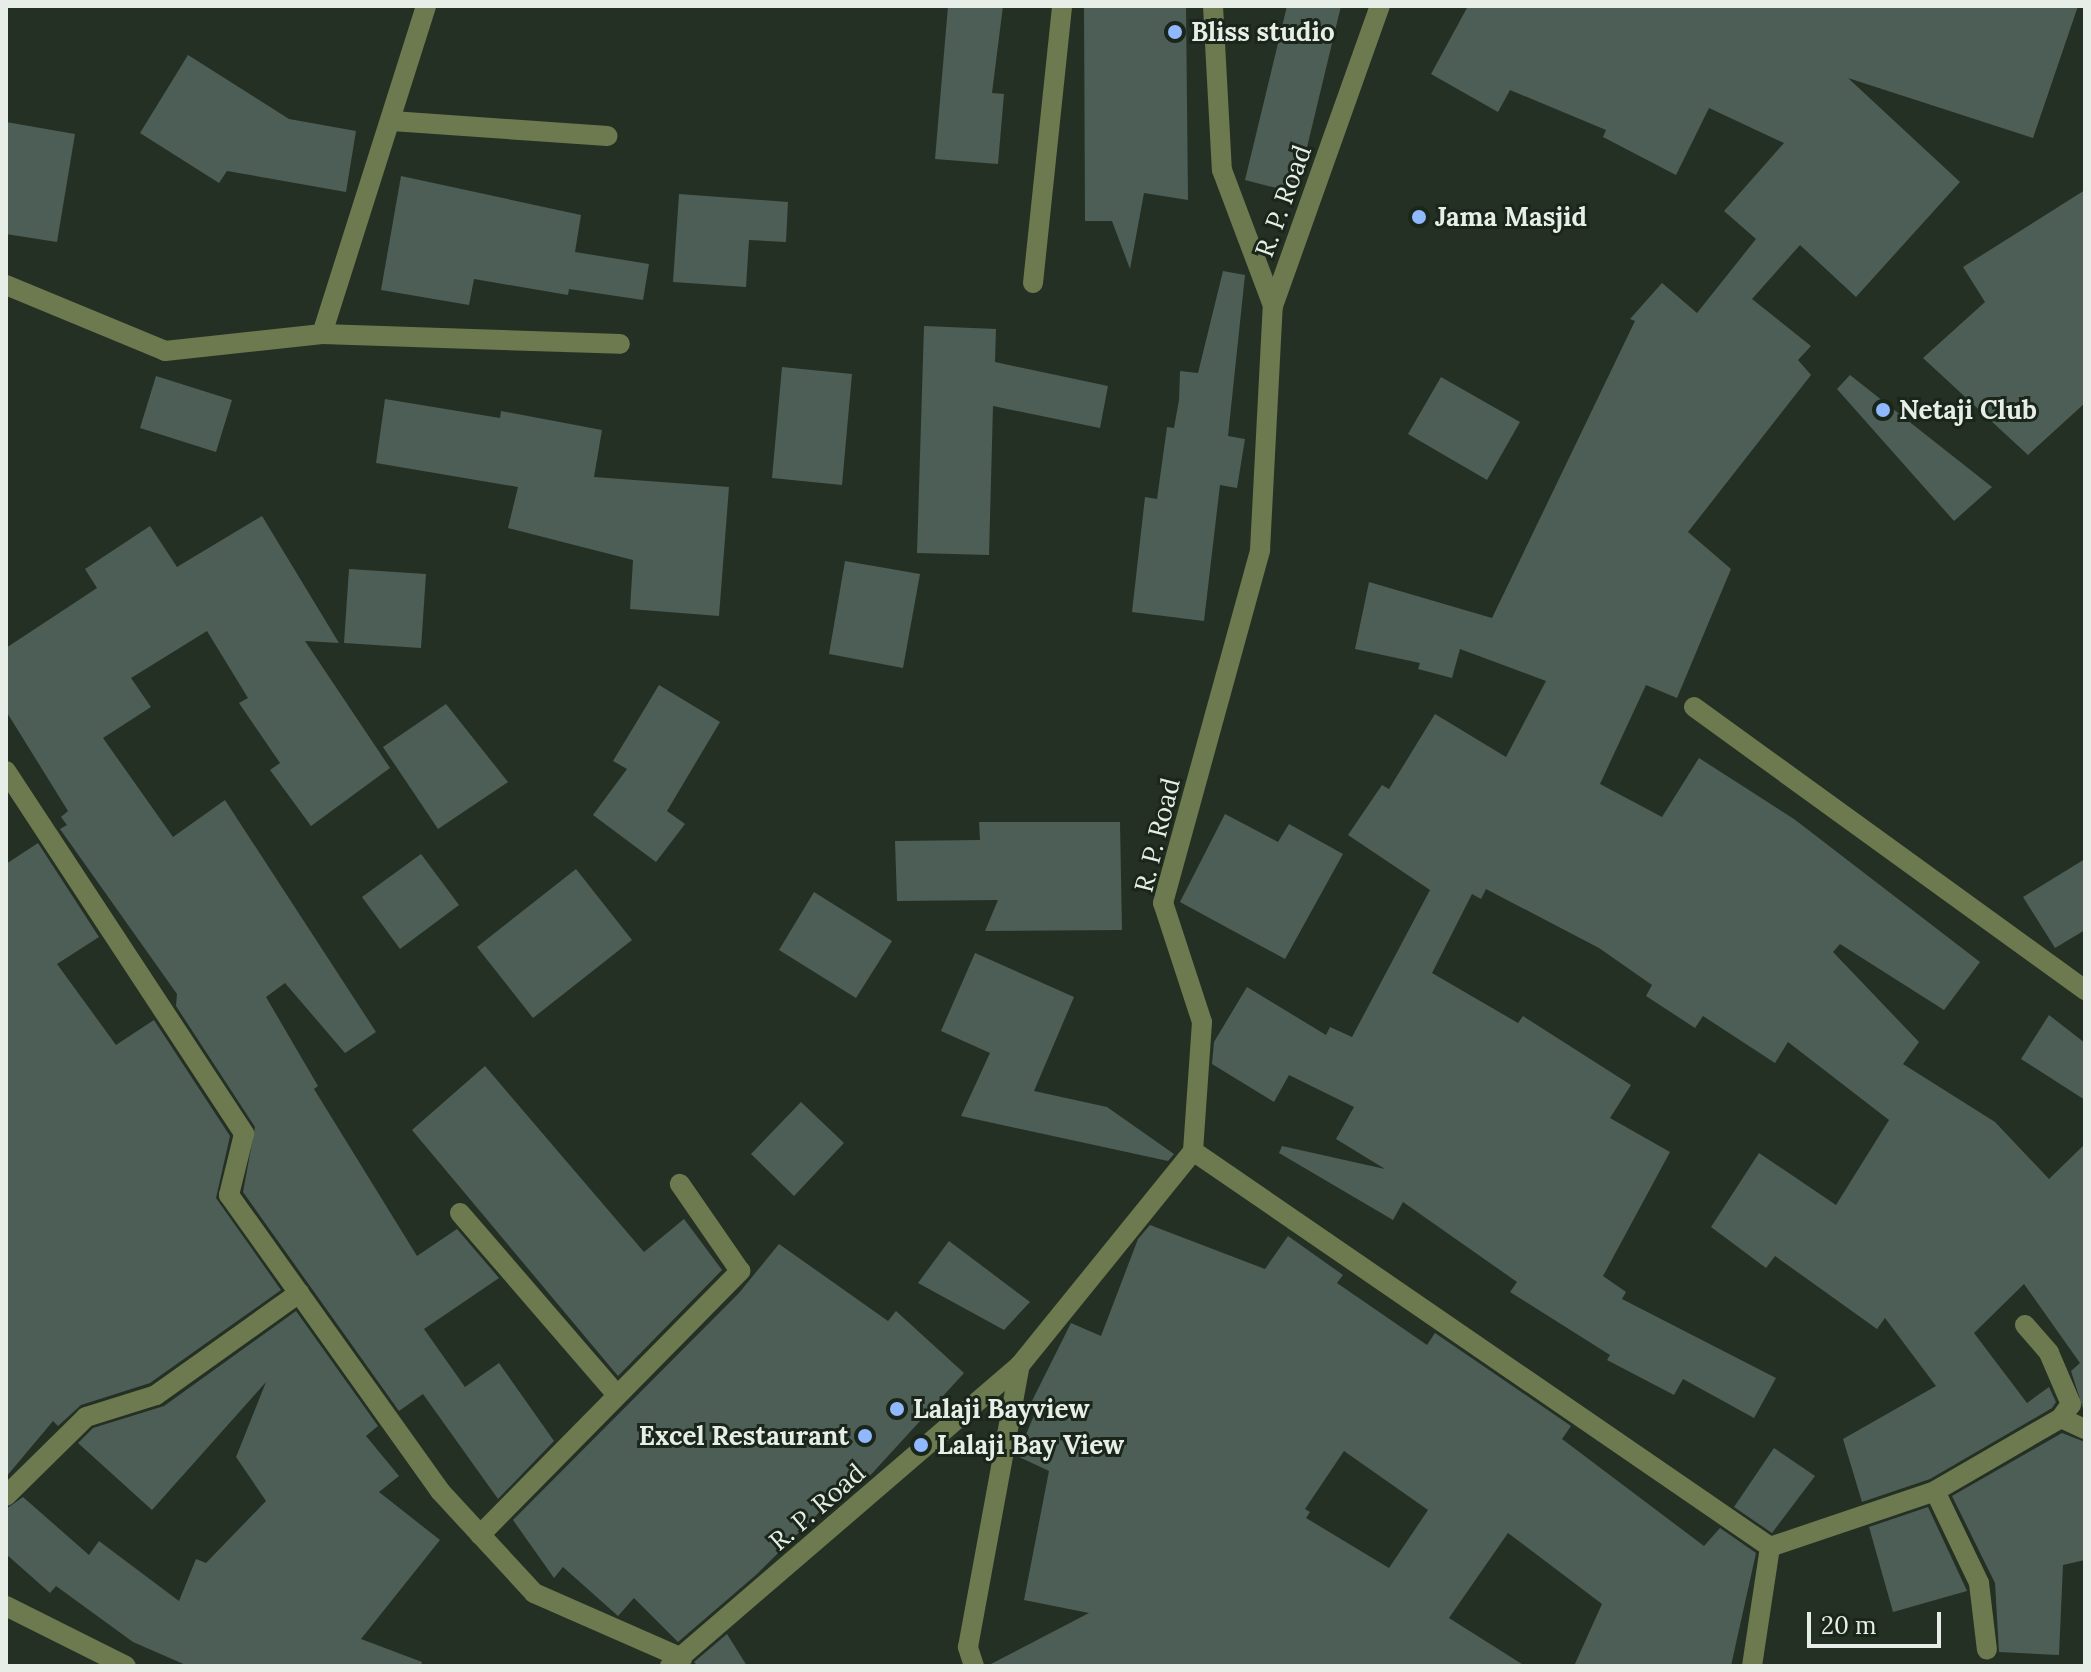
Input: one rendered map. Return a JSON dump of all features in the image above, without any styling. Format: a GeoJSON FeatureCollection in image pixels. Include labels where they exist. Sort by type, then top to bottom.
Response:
{"type":"FeatureCollection","features":[{"type":"Feature","properties":{"kind":"street"},"geometry":{"type":"LineString","coordinates":[[322,334],[426,6]]}},
{"type":"Feature","properties":{"kind":"street"},"geometry":{"type":"LineString","coordinates":[[1033,283],[1062,6]]}},
{"type":"Feature","properties":{"kind":"street"},"geometry":{"type":"LineString","coordinates":[[1213,6],[1222,170],[1273,306]]}},
{"type":"Feature","properties":{"kind":"street","name":"R. P. Road"},"geometry":{"type":"LineString","coordinates":[[676,1662],[1020,1365],[1193,1151],[1202,1022],[1163,903],[1260,550],[1273,306],[1380,6]]}},
{"type":"Feature","properties":{"kind":"street"},"geometry":{"type":"LineString","coordinates":[[392,121],[607,136]]}},
{"type":"Feature","properties":{"kind":"street"},"geometry":{"type":"LineString","coordinates":[[6,285],[165,351],[322,334],[620,344]]}},
{"type":"Feature","properties":{"kind":"street"},"geometry":{"type":"LineString","coordinates":[[1694,707],[2085,990]]}},
{"type":"Feature","properties":{"kind":"street"},"geometry":{"type":"LineString","coordinates":[[6,771],[244,1134],[229,1195],[440,1491],[534,1593],[676,1662]]}},
{"type":"Feature","properties":{"kind":"street"},"geometry":{"type":"LineString","coordinates":[[1193,1151],[1770,1547]]}},
{"type":"Feature","properties":{"kind":"street"},"geometry":{"type":"LineString","coordinates":[[480,1535],[740,1271],[680,1184]]}},
{"type":"Feature","properties":{"kind":"street"},"geometry":{"type":"LineString","coordinates":[[460,1213],[617,1395]]}},
{"type":"Feature","properties":{"kind":"street"},"geometry":{"type":"LineString","coordinates":[[6,1496],[86,1417],[156,1395],[299,1293]]}},
{"type":"Feature","properties":{"kind":"street"},"geometry":{"type":"LineString","coordinates":[[1770,1547],[1935,1491],[2061,1418],[2071,1404],[2049,1353],[2025,1325]]}},
{"type":"Feature","properties":{"kind":"street"},"geometry":{"type":"LineString","coordinates":[[974,1666],[968,1647],[1020,1365]]}},
{"type":"Feature","properties":{"kind":"street"},"geometry":{"type":"LineString","coordinates":[[2061,1418],[2085,1429]]}},
{"type":"Feature","properties":{"kind":"street"},"geometry":{"type":"LineString","coordinates":[[1935,1491],[1979,1583],[1987,1650]]}},
{"type":"Feature","properties":{"kind":"street"},"geometry":{"type":"LineString","coordinates":[[1752,1666],[1770,1547]]}},
{"type":"Feature","properties":{"kind":"street"},"geometry":{"type":"LineString","coordinates":[[6,1606],[126,1666]]}},
{"type":"Feature","properties":{"kind":"building"},"geometry":{"type":"Polygon","coordinates":[[[948,6],[1003,6],[992,93],[1004,94],[998,164],[935,159],[948,6]]]}},
{"type":"Feature","properties":{"kind":"building"},"geometry":{"type":"Polygon","coordinates":[[[1084,6],[1186,6],[1188,200],[1144,193],[1130,269],[1112,221],[1085,221],[1084,6]]]}},
{"type":"Feature","properties":{"kind":"building"},"geometry":{"type":"Polygon","coordinates":[[[1287,6],[1341,6],[1296,193],[1245,180],[1287,6]]]}},
{"type":"Feature","properties":{"kind":"building"},"geometry":{"type":"Polygon","coordinates":[[[1468,6],[2078,6],[2033,138],[1848,78],[1960,182],[1856,297],[1800,245],[1752,299],[1811,346],[1798,360],[1811,375],[1688,532],[1731,569],[1677,698],[1646,685],[1600,784],[1662,817],[1699,758],[1794,819],[1980,962],[1944,1010],[1840,944],[1833,952],[1919,1042],[1903,1064],[1995,1122],[2049,1179],[2085,1144],[2085,1415],[2071,1371],[2080,1363],[2024,1284],[1974,1333],[2027,1403],[2049,1387],[2056,1402],[2052,1408],[1930,1479],[1862,1502],[1843,1439],[1936,1386],[1885,1318],[1877,1329],[1775,1256],[1766,1268],[1711,1227],[1759,1153],[1836,1205],[1889,1120],[1788,1042],[1775,1063],[1703,1016],[1695,1028],[1646,996],[1652,985],[1599,948],[1486,889],[1481,899],[1472,894],[1432,973],[1518,1023],[1523,1016],[1631,1085],[1610,1118],[1670,1152],[1603,1276],[1626,1292],[1622,1299],[1776,1378],[1754,1418],[1683,1379],[1674,1395],[1607,1360],[1610,1355],[1510,1292],[1517,1282],[1403,1202],[1393,1220],[1279,1153],[1282,1146],[1385,1169],[1336,1139],[1354,1107],[1289,1075],[1274,1102],[1212,1064],[1214,1042],[1247,987],[1326,1035],[1330,1027],[1352,1037],[1430,890],[1348,835],[1382,785],[1389,789],[1435,714],[1506,757],[1546,681],[1460,649],[1452,678],[1418,669],[1420,663],[1355,649],[1369,582],[1492,618],[1635,321],[1630,319],[1662,283],[1697,313],[1756,239],[1724,211],[1784,143],[1709,108],[1676,175],[1603,137],[1606,130],[1510,90],[1498,112],[1431,74],[1468,6]]]}},
{"type":"Feature","properties":{"kind":"building"},"geometry":{"type":"Polygon","coordinates":[[[188,55],[289,119],[356,131],[346,192],[227,171],[219,183],[140,133],[188,55]]]}},
{"type":"Feature","properties":{"kind":"building"},"geometry":{"type":"Polygon","coordinates":[[[6,122],[75,134],[57,242],[6,234],[6,122]]]}},
{"type":"Feature","properties":{"kind":"building"},"geometry":{"type":"Polygon","coordinates":[[[401,176],[581,215],[575,252],[649,264],[643,300],[569,289],[568,295],[474,279],[469,305],[381,290],[401,176]]]}},
{"type":"Feature","properties":{"kind":"building"},"geometry":{"type":"Polygon","coordinates":[[[2085,190],[2085,403],[2028,455],[1923,358],[1985,302],[1963,267],[2085,190]]]}},
{"type":"Feature","properties":{"kind":"building"},"geometry":{"type":"Polygon","coordinates":[[[679,194],[788,202],[786,242],[749,240],[746,287],[673,282],[679,194]]]}},
{"type":"Feature","properties":{"kind":"building"},"geometry":{"type":"Polygon","coordinates":[[[1223,271],[1245,275],[1228,436],[1245,439],[1237,488],[1220,485],[1204,621],[1132,612],[1145,497],[1157,499],[1167,427],[1174,428],[1180,371],[1198,373],[1223,271]]]}},
{"type":"Feature","properties":{"kind":"building"},"geometry":{"type":"Polygon","coordinates":[[[924,326],[996,329],[995,362],[1108,386],[1100,428],[993,406],[989,555],[917,553],[924,326]]]}},
{"type":"Feature","properties":{"kind":"building"},"geometry":{"type":"Polygon","coordinates":[[[782,367],[852,374],[842,485],[772,478],[782,367]]]}},
{"type":"Feature","properties":{"kind":"building"},"geometry":{"type":"Polygon","coordinates":[[[1850,375],[1992,487],[1954,521],[1837,389],[1850,375]]]}},
{"type":"Feature","properties":{"kind":"building"},"geometry":{"type":"Polygon","coordinates":[[[156,376],[232,400],[216,452],[140,428],[156,376]]]}},
{"type":"Feature","properties":{"kind":"building"},"geometry":{"type":"Polygon","coordinates":[[[1441,377],[1520,422],[1487,480],[1408,434],[1441,377]]]}},
{"type":"Feature","properties":{"kind":"building"},"geometry":{"type":"Polygon","coordinates":[[[385,399],[500,418],[501,411],[602,430],[594,477],[729,487],[719,616],[630,609],[633,560],[508,528],[518,487],[376,463],[385,399]]]}},
{"type":"Feature","properties":{"kind":"building"},"geometry":{"type":"Polygon","coordinates":[[[262,516],[339,643],[305,641],[390,768],[311,826],[270,770],[280,763],[239,703],[248,698],[207,631],[131,678],[151,707],[103,738],[173,837],[225,800],[376,1032],[345,1053],[285,983],[266,997],[318,1086],[314,1089],[417,1256],[457,1229],[499,1278],[424,1329],[465,1387],[499,1363],[554,1441],[498,1499],[423,1394],[399,1411],[243,1192],[255,1127],[176,1006],[177,994],[60,829],[67,825],[61,817],[68,811],[6,711],[6,648],[97,588],[85,569],[150,526],[177,567],[262,516]]]}},
{"type":"Feature","properties":{"kind":"building"},"geometry":{"type":"Polygon","coordinates":[[[845,561],[920,574],[903,668],[829,654],[845,561]]]}},
{"type":"Feature","properties":{"kind":"building"},"geometry":{"type":"Polygon","coordinates":[[[349,569],[426,574],[421,648],[344,643],[349,569]]]}},
{"type":"Feature","properties":{"kind":"building"},"geometry":{"type":"Polygon","coordinates":[[[659,685],[720,722],[667,811],[685,824],[656,862],[593,815],[627,769],[613,761],[659,685]]]}},
{"type":"Feature","properties":{"kind":"building"},"geometry":{"type":"Polygon","coordinates":[[[446,704],[508,782],[438,829],[383,747],[446,704]]]}},
{"type":"Feature","properties":{"kind":"building"},"geometry":{"type":"Polygon","coordinates":[[[1225,814],[1278,842],[1289,824],[1343,854],[1285,959],[1180,902],[1225,814]]]}},
{"type":"Feature","properties":{"kind":"building"},"geometry":{"type":"Polygon","coordinates":[[[979,822],[1120,822],[1122,930],[985,931],[998,900],[897,901],[895,841],[980,840],[979,822]]]}},
{"type":"Feature","properties":{"kind":"building"},"geometry":{"type":"Polygon","coordinates":[[[38,843],[99,937],[57,964],[116,1045],[154,1020],[230,1136],[216,1198],[281,1290],[150,1383],[81,1405],[58,1426],[53,1421],[6,1477],[6,864],[38,843]]]}},
{"type":"Feature","properties":{"kind":"building"},"geometry":{"type":"Polygon","coordinates":[[[421,854],[459,905],[400,949],[362,897],[421,854]]]}},
{"type":"Feature","properties":{"kind":"building"},"geometry":{"type":"Polygon","coordinates":[[[2085,859],[2085,930],[2055,948],[2023,897],[2085,859]]]}},
{"type":"Feature","properties":{"kind":"building"},"geometry":{"type":"Polygon","coordinates":[[[576,869],[632,940],[533,1018],[477,947],[576,869]]]}},
{"type":"Feature","properties":{"kind":"building"},"geometry":{"type":"Polygon","coordinates":[[[814,892],[892,941],[856,998],[779,950],[814,892]]]}},
{"type":"Feature","properties":{"kind":"building"},"geometry":{"type":"Polygon","coordinates":[[[975,953],[1074,997],[1034,1091],[1107,1107],[1174,1154],[1168,1161],[961,1116],[990,1053],[941,1031],[975,953]]]}},
{"type":"Feature","properties":{"kind":"building"},"geometry":{"type":"Polygon","coordinates":[[[2049,1015],[2085,1043],[2085,1100],[2021,1059],[2049,1015]]]}},
{"type":"Feature","properties":{"kind":"building"},"geometry":{"type":"Polygon","coordinates":[[[485,1066],[644,1252],[684,1219],[722,1270],[618,1376],[412,1130],[485,1066]]]}},
{"type":"Feature","properties":{"kind":"building"},"geometry":{"type":"Polygon","coordinates":[[[801,1102],[844,1143],[794,1196],[751,1154],[801,1102]]]}},
{"type":"Feature","properties":{"kind":"building"},"geometry":{"type":"Polygon","coordinates":[[[1150,1225],[1265,1269],[1288,1236],[1343,1275],[1337,1283],[1427,1345],[1435,1333],[1571,1426],[1562,1439],[1704,1546],[1720,1528],[1756,1553],[1731,1666],[1574,1666],[1602,1604],[1508,1533],[1449,1618],[1525,1666],[987,1666],[1089,1613],[1024,1600],[1049,1471],[1017,1456],[1035,1413],[1028,1409],[1071,1323],[1101,1336],[1138,1239],[1150,1225]],[[1344,1451],[1305,1509],[1310,1512],[1306,1518],[1389,1568],[1428,1510],[1344,1451]]]}},
{"type":"Feature","properties":{"kind":"building"},"geometry":{"type":"Polygon","coordinates":[[[949,1241],[1030,1302],[1004,1330],[918,1283],[949,1241]]]}},
{"type":"Feature","properties":{"kind":"building"},"geometry":{"type":"Polygon","coordinates":[[[779,1244],[888,1321],[896,1311],[964,1373],[866,1480],[859,1473],[757,1574],[678,1642],[634,1598],[618,1616],[563,1567],[554,1578],[513,1520],[739,1293],[779,1244]]]}},
{"type":"Feature","properties":{"kind":"building"},"geometry":{"type":"Polygon","coordinates":[[[296,1311],[378,1426],[366,1436],[399,1476],[379,1492],[440,1540],[361,1639],[422,1662],[421,1666],[188,1666],[133,1642],[56,1586],[50,1593],[6,1554],[6,1509],[23,1497],[89,1555],[99,1541],[179,1601],[196,1559],[206,1563],[266,1501],[236,1457],[266,1382],[152,1510],[78,1443],[93,1428],[164,1406],[296,1311]]]}},
{"type":"Feature","properties":{"kind":"building"},"geometry":{"type":"Polygon","coordinates":[[[2062,1433],[2085,1442],[2085,1560],[2063,1565],[2059,1655],[1999,1652],[1995,1583],[1952,1496],[2062,1433]]]}},
{"type":"Feature","properties":{"kind":"building"},"geometry":{"type":"Polygon","coordinates":[[[1774,1448],[1815,1476],[1772,1533],[1734,1507],[1774,1448]]]}},
{"type":"Feature","properties":{"kind":"building"},"geometry":{"type":"Polygon","coordinates":[[[1928,1507],[1967,1591],[1893,1612],[1869,1527],[1928,1507]]]}},
{"type":"Feature","properties":{"kind":"building"},"geometry":{"type":"Polygon","coordinates":[[[727,1634],[747,1666],[698,1666],[694,1662],[727,1634]]]}},
{"type":"Feature","properties":{"kind":"place","name":"Bliss studio"},"geometry":{"type":"Point","coordinates":[1175,32]}},
{"type":"Feature","properties":{"kind":"place","name":"Jama Masjid"},"geometry":{"type":"Point","coordinates":[1419,217]}},
{"type":"Feature","properties":{"kind":"place","name":"Netaji Club"},"geometry":{"type":"Point","coordinates":[1883,410]}},
{"type":"Feature","properties":{"kind":"place","name":"Lalaji Bayview"},"geometry":{"type":"Point","coordinates":[897,1409]}},
{"type":"Feature","properties":{"kind":"place","name":"Excel Restaurant"},"geometry":{"type":"Point","coordinates":[865,1436]}},
{"type":"Feature","properties":{"kind":"place","name":"Lalaji Bay View"},"geometry":{"type":"Point","coordinates":[921,1445]}}]}
